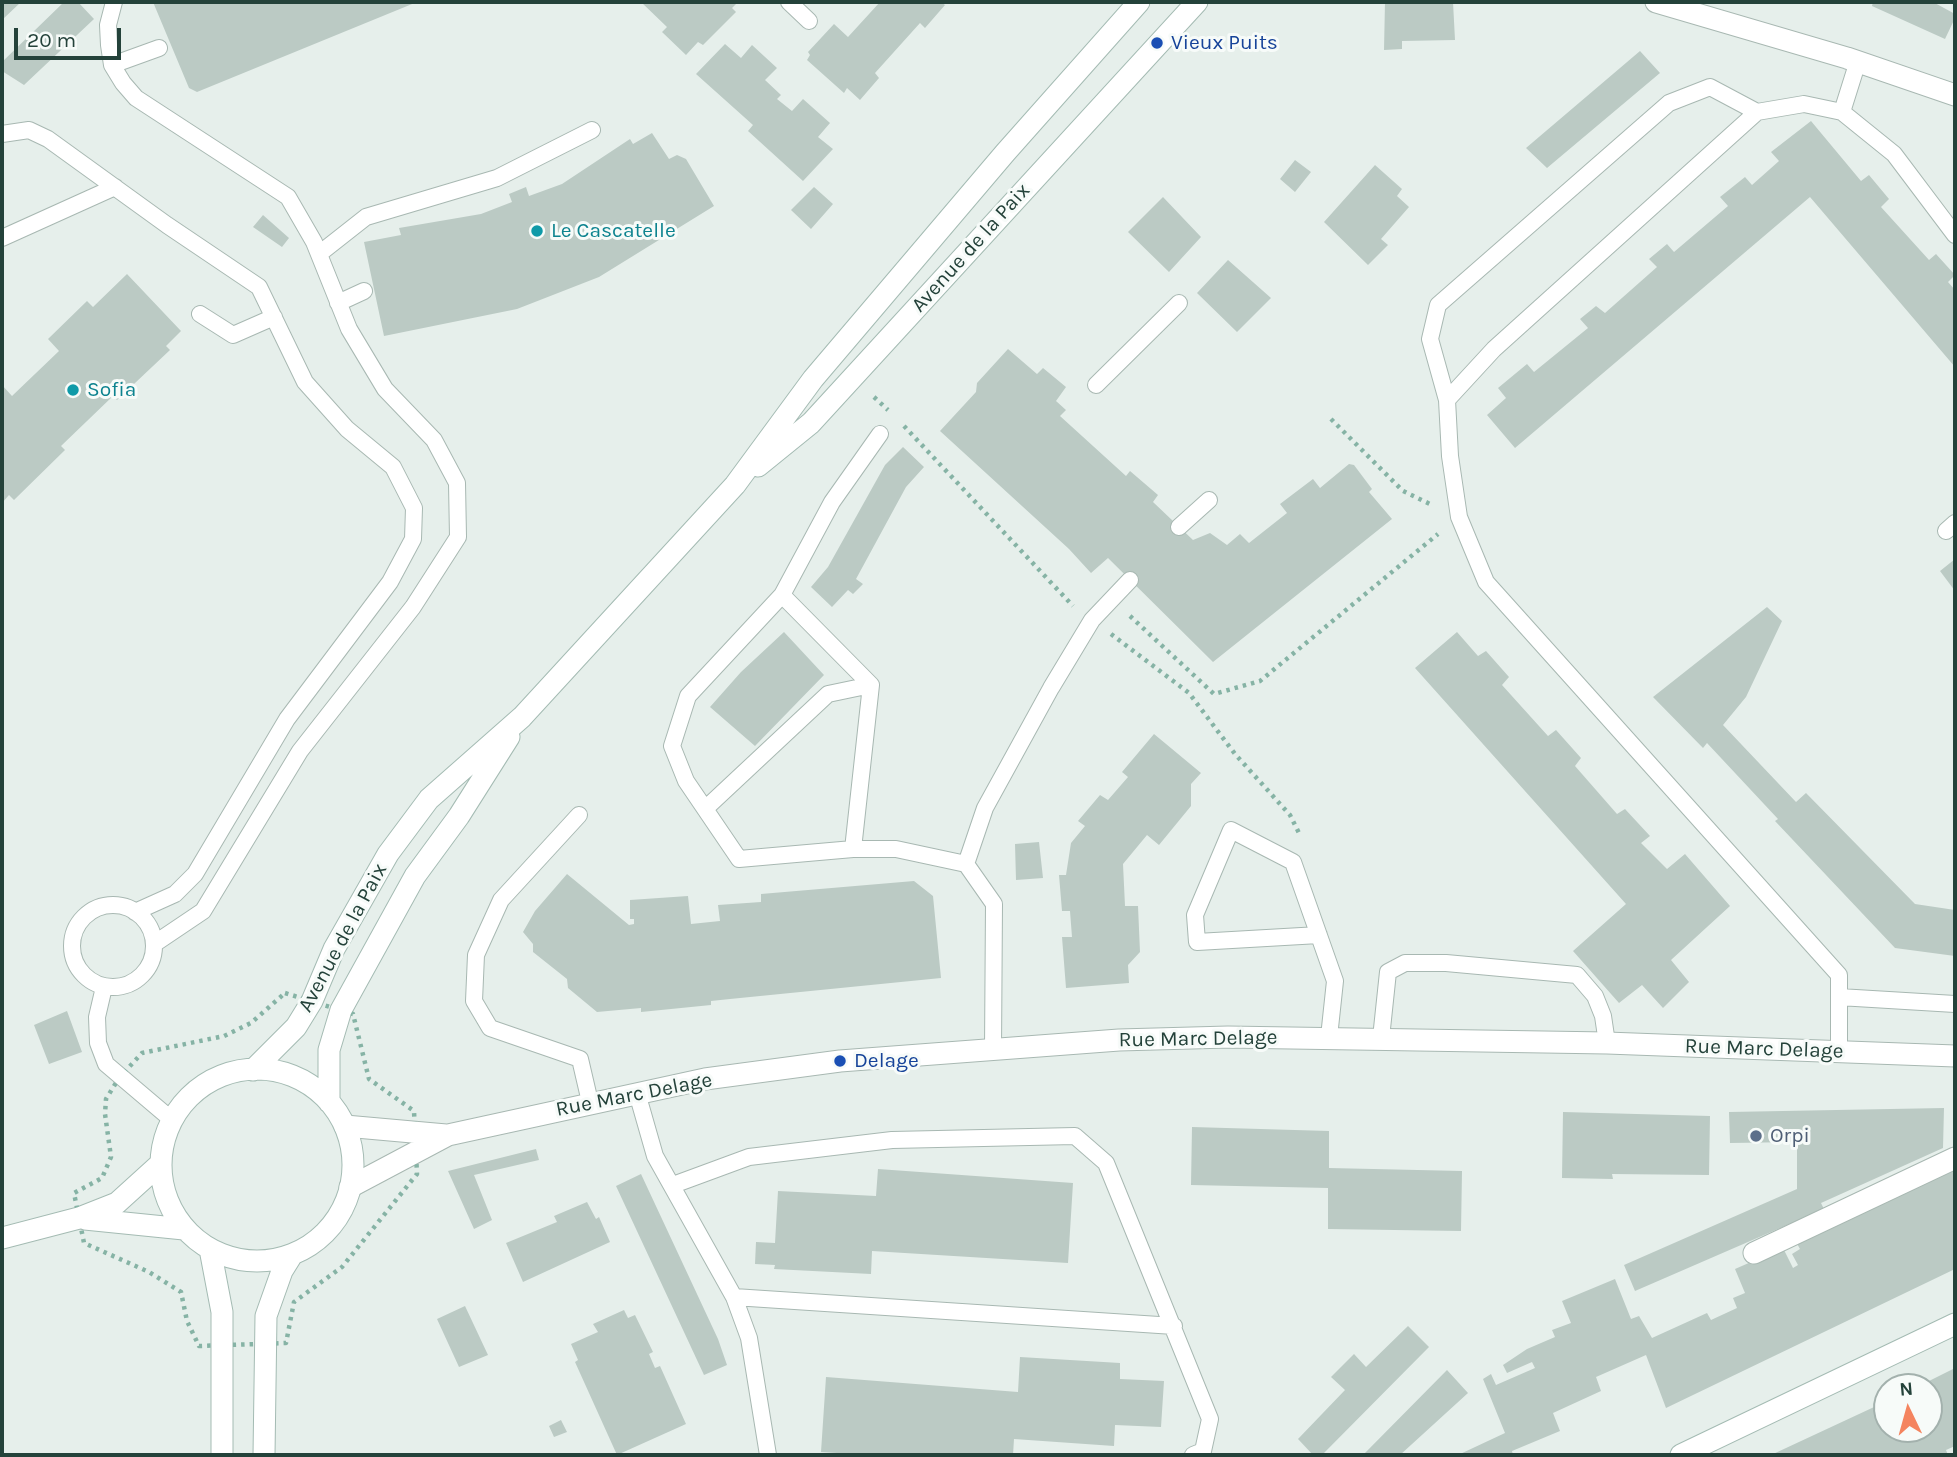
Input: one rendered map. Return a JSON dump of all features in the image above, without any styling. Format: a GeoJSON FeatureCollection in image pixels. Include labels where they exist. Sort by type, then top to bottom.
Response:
{"type":"FeatureCollection","features":[{"type":"Feature","properties":{"kind":"main road","name":"Avenue de la Paix"},"geometry":{"type":"LineString","coordinates":[[253,1070],[296,1027],[312,1001],[334,949],[388,854],[429,799],[522,717],[735,485],[813,379],[1139,2]]}},
{"type":"Feature","properties":{"kind":"main road","name":"Avenue de la Paix"},"geometry":{"type":"LineString","coordinates":[[735,485],[811,423],[1196,2]]}},
{"type":"Feature","properties":{"kind":"main road"},"geometry":{"type":"LineString","coordinates":[[1656,2],[1858,61],[1955,94]]}},
{"type":"Feature","properties":{"kind":"main road","name":"Avenue de la Paix"},"geometry":{"type":"LineString","coordinates":[[329,1102],[329,1050],[341,1010],[415,876],[459,816],[522,717]]}},
{"type":"Feature","properties":{"kind":"main road","name":"Rue Marc Delage"},"geometry":{"type":"LineString","coordinates":[[350,1187],[448,1135],[590,1102],[789,1067],[993,1049],[1119,1040],[1329,1037],[1607,1043],[1955,1056]]}},
{"type":"Feature","properties":{"kind":"main road"},"geometry":{"type":"LineString","coordinates":[[253,1070],[274,1071],[294,1077],[329,1102],[345,1126],[353,1167],[350,1187],[338,1215],[318,1239],[292,1255],[264,1261],[236,1259],[210,1250],[184,1229],[171,1210],[163,1188],[160,1164],[163,1142],[172,1120],[187,1099],[207,1083],[230,1073],[253,1070]]}},
{"type":"Feature","properties":{"kind":"main road","name":"Rue Marc Delage"},"geometry":{"type":"LineString","coordinates":[[345,1126],[448,1135]]}},
{"type":"Feature","properties":{"kind":"main road"},"geometry":{"type":"LineString","coordinates":[[1754,1253],[1955,1158]]}},
{"type":"Feature","properties":{"kind":"main road"},"geometry":{"type":"LineString","coordinates":[[2,1238],[79,1218],[117,1203],[160,1164]]}},
{"type":"Feature","properties":{"kind":"main road"},"geometry":{"type":"LineString","coordinates":[[79,1218],[124,1220],[184,1229]]}},
{"type":"Feature","properties":{"kind":"main road"},"geometry":{"type":"LineString","coordinates":[[210,1250],[222,1312],[222,1455]]}},
{"type":"Feature","properties":{"kind":"main road"},"geometry":{"type":"LineString","coordinates":[[264,1455],[266,1316],[282,1271],[292,1255]]}},
{"type":"Feature","properties":{"kind":"main road"},"geometry":{"type":"LineString","coordinates":[[1681,1455],[1955,1324]]}},
{"type":"Feature","properties":{"kind":"lane"},"geometry":{"type":"LineString","coordinates":[[114,2],[108,25],[112,65],[136,98],[288,198],[318,254],[349,329],[385,389],[434,440],[457,483],[458,537],[413,607],[300,751],[203,911],[154,944]]}},
{"type":"Feature","properties":{"kind":"lane"},"geometry":{"type":"LineString","coordinates":[[789,2],[809,21]]}},
{"type":"Feature","properties":{"kind":"lane"},"geometry":{"type":"LineString","coordinates":[[112,65],[159,48]]}},
{"type":"Feature","properties":{"kind":"lane"},"geometry":{"type":"LineString","coordinates":[[1842,113],[1858,61]]}},
{"type":"Feature","properties":{"kind":"lane"},"geometry":{"type":"LineString","coordinates":[[1757,112],[1710,87],[1669,103],[1438,305],[1430,339],[1447,400],[1450,456],[1459,517],[1486,582],[1839,975],[1839,1052]]}},
{"type":"Feature","properties":{"kind":"lane"},"geometry":{"type":"LineString","coordinates":[[1447,400],[1494,349],[1757,112],[1804,104],[1842,113],[1894,154],[1955,236]]}},
{"type":"Feature","properties":{"kind":"lane"},"geometry":{"type":"LineString","coordinates":[[2,134],[29,130],[48,139],[260,287],[305,382],[347,429],[393,467],[415,508],[413,539],[390,582],[287,719],[195,874],[175,894],[135,912]]}},
{"type":"Feature","properties":{"kind":"lane"},"geometry":{"type":"LineString","coordinates":[[318,254],[366,217],[497,178],[592,130]]}},
{"type":"Feature","properties":{"kind":"lane"},"geometry":{"type":"LineString","coordinates":[[2,237],[115,187]]}},
{"type":"Feature","properties":{"kind":"lane"},"geometry":{"type":"LineString","coordinates":[[338,303],[364,292]]}},
{"type":"Feature","properties":{"kind":"lane"},"geometry":{"type":"LineString","coordinates":[[1096,385],[1179,303]]}},
{"type":"Feature","properties":{"kind":"lane"},"geometry":{"type":"LineString","coordinates":[[200,314],[233,335],[274,317]]}},
{"type":"Feature","properties":{"kind":"lane"},"geometry":{"type":"LineString","coordinates":[[880,434],[832,502],[782,595],[688,696],[672,746],[686,781],[739,859],[853,849],[895,849],[966,864],[993,904],[993,1049]]}},
{"type":"Feature","properties":{"kind":"lane"},"geometry":{"type":"LineString","coordinates":[[1179,527],[1209,500]]}},
{"type":"Feature","properties":{"kind":"lane"},"geometry":{"type":"LineString","coordinates":[[966,864],[985,808],[1092,620],[1130,580]]}},
{"type":"Feature","properties":{"kind":"lane"},"geometry":{"type":"LineString","coordinates":[[782,595],[871,685]]}},
{"type":"Feature","properties":{"kind":"lane"},"geometry":{"type":"LineString","coordinates":[[705,809],[828,694],[871,685]]}},
{"type":"Feature","properties":{"kind":"lane"},"geometry":{"type":"LineString","coordinates":[[853,849],[871,685]]}},
{"type":"Feature","properties":{"kind":"lane"},"geometry":{"type":"LineString","coordinates":[[579,815],[501,900],[476,954],[474,1002],[490,1028],[580,1059],[590,1102]]}},
{"type":"Feature","properties":{"kind":"lane"},"geometry":{"type":"LineString","coordinates":[[1319,935],[1197,942],[1195,915],[1231,831],[1293,862],[1319,935],[1335,981],[1329,1037]]}},
{"type":"Feature","properties":{"kind":"lane"},"geometry":{"type":"LineString","coordinates":[[113,905],[135,912],[148,925],[154,944],[150,965],[142,976],[130,984],[104,987],[81,973],[71,949],[72,935],[78,923],[99,906],[113,905]]}},
{"type":"Feature","properties":{"kind":"lane"},"geometry":{"type":"LineString","coordinates":[[1381,1038],[1388,972],[1405,963],[1446,962],[1577,975],[1595,996],[1603,1016],[1607,1043]]}},
{"type":"Feature","properties":{"kind":"lane"},"geometry":{"type":"LineString","coordinates":[[104,987],[97,1017],[97,1043],[106,1064],[119,1078],[172,1120]]}},
{"type":"Feature","properties":{"kind":"lane"},"geometry":{"type":"LineString","coordinates":[[1839,997],[1955,1004]]}},
{"type":"Feature","properties":{"kind":"lane"},"geometry":{"type":"LineString","coordinates":[[637,1093],[654,1156],[673,1185],[734,1297],[749,1338],[768,1455]]}},
{"type":"Feature","properties":{"kind":"lane"},"geometry":{"type":"LineString","coordinates":[[673,1185],[749,1157],[892,1140],[1075,1136],[1106,1163],[1210,1419],[1203,1451],[1193,1455]]}},
{"type":"Feature","properties":{"kind":"lane"},"geometry":{"type":"LineString","coordinates":[[734,1297],[1174,1326]]}},
{"type":"Feature","properties":{"kind":"path"},"geometry":{"type":"LineString","coordinates":[[854,377],[892,413]]}},
{"type":"Feature","properties":{"kind":"path"},"geometry":{"type":"LineString","coordinates":[[1111,599],[1214,694],[1260,681],[1459,517],[1403,491],[1331,419]]}},
{"type":"Feature","properties":{"kind":"path"},"geometry":{"type":"LineString","coordinates":[[902,423],[1070,604],[1189,693],[1235,754],[1290,815],[1302,839]]}},
{"type":"Feature","properties":{"kind":"path"},"geometry":{"type":"LineString","coordinates":[[74,1193],[102,1178],[111,1157],[105,1114],[106,1099],[119,1078],[142,1053],[224,1036],[251,1023],[285,993],[301,997]]}},
{"type":"Feature","properties":{"kind":"path"},"geometry":{"type":"LineString","coordinates":[[354,1014],[369,1079],[414,1111]]}},
{"type":"Feature","properties":{"kind":"path"},"geometry":{"type":"LineString","coordinates":[[286,1343],[294,1302],[342,1267],[417,1174]]}},
{"type":"Feature","properties":{"kind":"path"},"geometry":{"type":"LineString","coordinates":[[84,1243],[149,1272],[181,1292],[187,1321],[199,1346]]}},
{"type":"Feature","properties":{"kind":"building"},"geometry":{"type":"Polygon","coordinates":[[[2,2],[21,2],[2,20],[2,2]]]}},
{"type":"Feature","properties":{"kind":"building"},"geometry":{"type":"Polygon","coordinates":[[[64,2],[78,2],[94,19],[24,85],[2,71],[2,62],[64,2]]]}},
{"type":"Feature","properties":{"kind":"building"},"geometry":{"type":"Polygon","coordinates":[[[153,2],[417,2],[197,92],[189,88],[153,2]]]}},
{"type":"Feature","properties":{"kind":"building"},"geometry":{"type":"Polygon","coordinates":[[[641,2],[738,2],[732,8],[736,12],[703,45],[698,42],[686,55],[662,32],[667,27],[641,2]]]}},
{"type":"Feature","properties":{"kind":"building"},"geometry":{"type":"Polygon","coordinates":[[[880,2],[941,2],[945,5],[925,28],[920,23],[875,73],[879,78],[860,100],[847,88],[844,93],[807,60],[810,55],[808,52],[834,24],[848,37],[880,2]]]}},
{"type":"Feature","properties":{"kind":"building"},"geometry":{"type":"Polygon","coordinates":[[[1385,2],[1453,2],[1455,40],[1402,41],[1402,49],[1384,50],[1385,2]]]}},
{"type":"Feature","properties":{"kind":"building"},"geometry":{"type":"Polygon","coordinates":[[[1873,2],[1933,2],[1955,14],[1955,18],[1945,39],[1872,6],[1873,2]]]}},
{"type":"Feature","properties":{"kind":"building"},"geometry":{"type":"Polygon","coordinates":[[[725,44],[741,58],[752,45],[777,68],[765,80],[781,95],[777,99],[792,111],[803,99],[830,123],[818,137],[833,149],[803,181],[748,131],[753,125],[696,74],[725,44]]]}},
{"type":"Feature","properties":{"kind":"building"},"geometry":{"type":"Polygon","coordinates":[[[1640,51],[1660,73],[1547,168],[1526,148],[1640,51]]]}},
{"type":"Feature","properties":{"kind":"building"},"geometry":{"type":"Polygon","coordinates":[[[1811,121],[1861,181],[1869,175],[1889,199],[1881,207],[1929,260],[1936,254],[1955,275],[1948,282],[1955,290],[1955,367],[1810,197],[1515,448],[1487,415],[1506,398],[1498,388],[1527,364],[1534,372],[1588,328],[1580,319],[1596,306],[1605,313],[1657,267],[1649,259],[1667,244],[1674,252],[1728,206],[1720,197],[1745,177],[1752,185],[1779,161],[1771,152],[1811,121]]]}},
{"type":"Feature","properties":{"kind":"building","name":"Le Cascatelle"},"geometry":{"type":"Polygon","coordinates":[[[652,133],[669,159],[677,155],[686,159],[714,206],[599,277],[517,309],[384,336],[364,242],[401,235],[399,228],[481,214],[512,202],[509,194],[526,187],[529,196],[562,184],[630,139],[633,144],[652,133]]]}},
{"type":"Feature","properties":{"kind":"building"},"geometry":{"type":"Polygon","coordinates":[[[1295,160],[1311,172],[1295,192],[1280,179],[1295,160]]]}},
{"type":"Feature","properties":{"kind":"building"},"geometry":{"type":"Polygon","coordinates":[[[1375,165],[1402,189],[1397,196],[1409,207],[1381,239],[1388,245],[1368,265],[1324,222],[1375,165]]]}},
{"type":"Feature","properties":{"kind":"building"},"geometry":{"type":"Polygon","coordinates":[[[814,187],[833,204],[811,229],[791,210],[814,187]]]}},
{"type":"Feature","properties":{"kind":"building"},"geometry":{"type":"Polygon","coordinates":[[[1163,197],[1201,237],[1169,272],[1128,232],[1163,197]]]}},
{"type":"Feature","properties":{"kind":"building"},"geometry":{"type":"Polygon","coordinates":[[[263,215],[289,238],[282,247],[253,227],[263,215]]]}},
{"type":"Feature","properties":{"kind":"building"},"geometry":{"type":"Polygon","coordinates":[[[1228,260],[1271,298],[1237,332],[1197,293],[1228,260]]]}},
{"type":"Feature","properties":{"kind":"building","name":"Sofia"},"geometry":{"type":"Polygon","coordinates":[[[127,274],[181,331],[166,346],[170,350],[117,400],[113,396],[61,446],[65,450],[14,500],[9,495],[2,503],[2,385],[12,396],[59,351],[48,339],[87,301],[93,307],[127,274]]]}},
{"type":"Feature","properties":{"kind":"building"},"geometry":{"type":"Polygon","coordinates":[[[1008,349],[1037,374],[1043,368],[1066,387],[1056,401],[1066,410],[1060,416],[1126,476],[1130,471],[1158,495],[1153,502],[1193,540],[1210,533],[1227,545],[1240,534],[1249,543],[1287,513],[1280,504],[1313,479],[1320,488],[1349,464],[1354,465],[1372,489],[1369,492],[1392,519],[1213,662],[1108,558],[1091,573],[1069,549],[940,431],[976,392],[977,383],[1008,349]]]}},
{"type":"Feature","properties":{"kind":"building"},"geometry":{"type":"Polygon","coordinates":[[[903,447],[924,467],[906,487],[856,579],[863,584],[853,594],[848,590],[832,607],[811,587],[828,567],[885,465],[903,447]]]}},
{"type":"Feature","properties":{"kind":"building"},"geometry":{"type":"Polygon","coordinates":[[[1955,559],[1955,591],[1940,571],[1955,559]]]}},
{"type":"Feature","properties":{"kind":"building"},"geometry":{"type":"Polygon","coordinates":[[[1767,607],[1782,621],[1746,697],[1723,725],[1796,802],[1806,793],[1915,904],[1955,910],[1955,956],[1895,948],[1775,821],[1778,819],[1707,743],[1703,748],[1653,697],[1767,607]]]}},
{"type":"Feature","properties":{"kind":"building"},"geometry":{"type":"Polygon","coordinates":[[[784,632],[824,675],[755,746],[710,707],[741,672],[784,632]]]}},
{"type":"Feature","properties":{"kind":"building"},"geometry":{"type":"Polygon","coordinates":[[[1457,632],[1478,656],[1486,651],[1509,677],[1502,685],[1548,736],[1556,730],[1581,758],[1575,766],[1617,814],[1625,809],[1650,836],[1641,843],[1667,869],[1685,854],[1730,906],[1671,960],[1689,982],[1663,1008],[1642,985],[1619,1003],[1573,951],[1626,904],[1415,668],[1457,632]]]}},
{"type":"Feature","properties":{"kind":"building"},"geometry":{"type":"Polygon","coordinates":[[[1154,734],[1201,773],[1191,784],[1191,806],[1159,845],[1147,835],[1123,864],[1125,906],[1138,906],[1140,952],[1128,965],[1129,983],[1066,988],[1062,937],[1072,937],[1070,911],[1062,911],[1059,875],[1066,875],[1071,843],[1085,826],[1078,821],[1100,795],[1108,800],[1128,777],[1122,772],[1154,734]]]}},
{"type":"Feature","properties":{"kind":"building"},"geometry":{"type":"Polygon","coordinates":[[[1039,842],[1043,878],[1016,880],[1015,844],[1039,842]]]}},
{"type":"Feature","properties":{"kind":"building"},"geometry":{"type":"Polygon","coordinates":[[[567,874],[629,925],[634,924],[634,919],[630,919],[630,900],[688,896],[691,924],[720,921],[718,905],[761,902],[761,894],[914,881],[933,896],[941,978],[711,1001],[711,1005],[641,1012],[641,1008],[597,1012],[568,988],[567,979],[533,952],[533,944],[523,932],[535,911],[567,874]]]}},
{"type":"Feature","properties":{"kind":"building"},"geometry":{"type":"Polygon","coordinates":[[[67,1011],[82,1052],[49,1064],[34,1025],[67,1011]]]}},
{"type":"Feature","properties":{"kind":"building"},"geometry":{"type":"Polygon","coordinates":[[[1944,1108],[1943,1148],[1821,1203],[1824,1209],[1635,1291],[1624,1265],[1797,1189],[1797,1142],[1730,1143],[1729,1112],[1944,1108]]]}},
{"type":"Feature","properties":{"kind":"building"},"geometry":{"type":"Polygon","coordinates":[[[1563,1112],[1710,1116],[1709,1175],[1612,1174],[1613,1179],[1562,1178],[1563,1112]]]}},
{"type":"Feature","properties":{"kind":"building"},"geometry":{"type":"Polygon","coordinates":[[[1192,1127],[1329,1131],[1329,1168],[1462,1171],[1461,1231],[1328,1229],[1328,1188],[1191,1185],[1192,1127]]]}},
{"type":"Feature","properties":{"kind":"building"},"geometry":{"type":"Polygon","coordinates":[[[536,1149],[539,1160],[474,1175],[492,1220],[474,1229],[448,1171],[536,1149]]]}},
{"type":"Feature","properties":{"kind":"building"},"geometry":{"type":"Polygon","coordinates":[[[878,1169],[1073,1183],[1068,1263],[872,1251],[871,1274],[774,1269],[775,1265],[755,1264],[756,1242],[775,1243],[778,1191],[876,1196],[878,1169]]]}},
{"type":"Feature","properties":{"kind":"building"},"geometry":{"type":"Polygon","coordinates":[[[1955,1169],[1955,1269],[1666,1408],[1646,1355],[1596,1377],[1601,1391],[1553,1413],[1560,1431],[1512,1451],[1513,1455],[1458,1455],[1505,1433],[1483,1379],[1491,1374],[1496,1385],[1535,1368],[1532,1362],[1507,1373],[1503,1365],[1527,1349],[1555,1337],[1552,1330],[1571,1323],[1562,1301],[1615,1279],[1631,1319],[1639,1316],[1652,1338],[1707,1313],[1711,1320],[1737,1308],[1733,1298],[1745,1293],[1735,1269],[1783,1248],[1793,1268],[1798,1265],[1792,1254],[1800,1249],[1796,1242],[1955,1169]]]}},
{"type":"Feature","properties":{"kind":"building"},"geometry":{"type":"Polygon","coordinates":[[[641,1174],[718,1339],[727,1365],[704,1375],[616,1186],[641,1174]]]}},
{"type":"Feature","properties":{"kind":"building"},"geometry":{"type":"Polygon","coordinates":[[[587,1202],[596,1219],[599,1217],[610,1242],[523,1282],[506,1243],[557,1222],[554,1216],[587,1202]]]}},
{"type":"Feature","properties":{"kind":"building"},"geometry":{"type":"Polygon","coordinates":[[[465,1306],[488,1355],[459,1367],[437,1319],[465,1306]]]}},
{"type":"Feature","properties":{"kind":"building"},"geometry":{"type":"Polygon","coordinates":[[[624,1310],[628,1318],[635,1315],[653,1352],[649,1354],[655,1368],[660,1366],[686,1424],[617,1455],[575,1362],[578,1360],[571,1344],[598,1332],[593,1324],[624,1310]]]}},
{"type":"Feature","properties":{"kind":"building"},"geometry":{"type":"Polygon","coordinates":[[[1408,1326],[1429,1347],[1322,1455],[1313,1455],[1298,1439],[1345,1390],[1331,1377],[1354,1354],[1366,1367],[1408,1326]]]}},
{"type":"Feature","properties":{"kind":"building"},"geometry":{"type":"Polygon","coordinates":[[[1020,1357],[1120,1363],[1120,1379],[1164,1381],[1161,1427],[1115,1425],[1114,1446],[1014,1439],[1013,1455],[868,1455],[821,1452],[826,1377],[1018,1392],[1020,1357]]]}},
{"type":"Feature","properties":{"kind":"building"},"geometry":{"type":"Polygon","coordinates":[[[1955,1368],[1955,1446],[1946,1450],[1948,1455],[1771,1455],[1873,1408],[1873,1443],[1943,1443],[1943,1374],[1955,1368]]]}},
{"type":"Feature","properties":{"kind":"building"},"geometry":{"type":"Polygon","coordinates":[[[1447,1370],[1468,1393],[1400,1455],[1363,1455],[1447,1370]]]}},
{"type":"Feature","properties":{"kind":"building"},"geometry":{"type":"Polygon","coordinates":[[[561,1420],[567,1432],[554,1437],[549,1426],[561,1420]]]}},
{"type":"Feature","properties":{"kind":"place","name":"Vieux Puits"},"geometry":{"type":"Point","coordinates":[1157,43]}},
{"type":"Feature","properties":{"kind":"place","name":"Le Cascatelle"},"geometry":{"type":"Point","coordinates":[537,231]}},
{"type":"Feature","properties":{"kind":"place","name":"Sofia"},"geometry":{"type":"Point","coordinates":[73,390]}},
{"type":"Feature","properties":{"kind":"place","name":"Delage"},"geometry":{"type":"Point","coordinates":[840,1061]}},
{"type":"Feature","properties":{"kind":"place","name":"Orpi"},"geometry":{"type":"Point","coordinates":[1756,1136]}}]}
